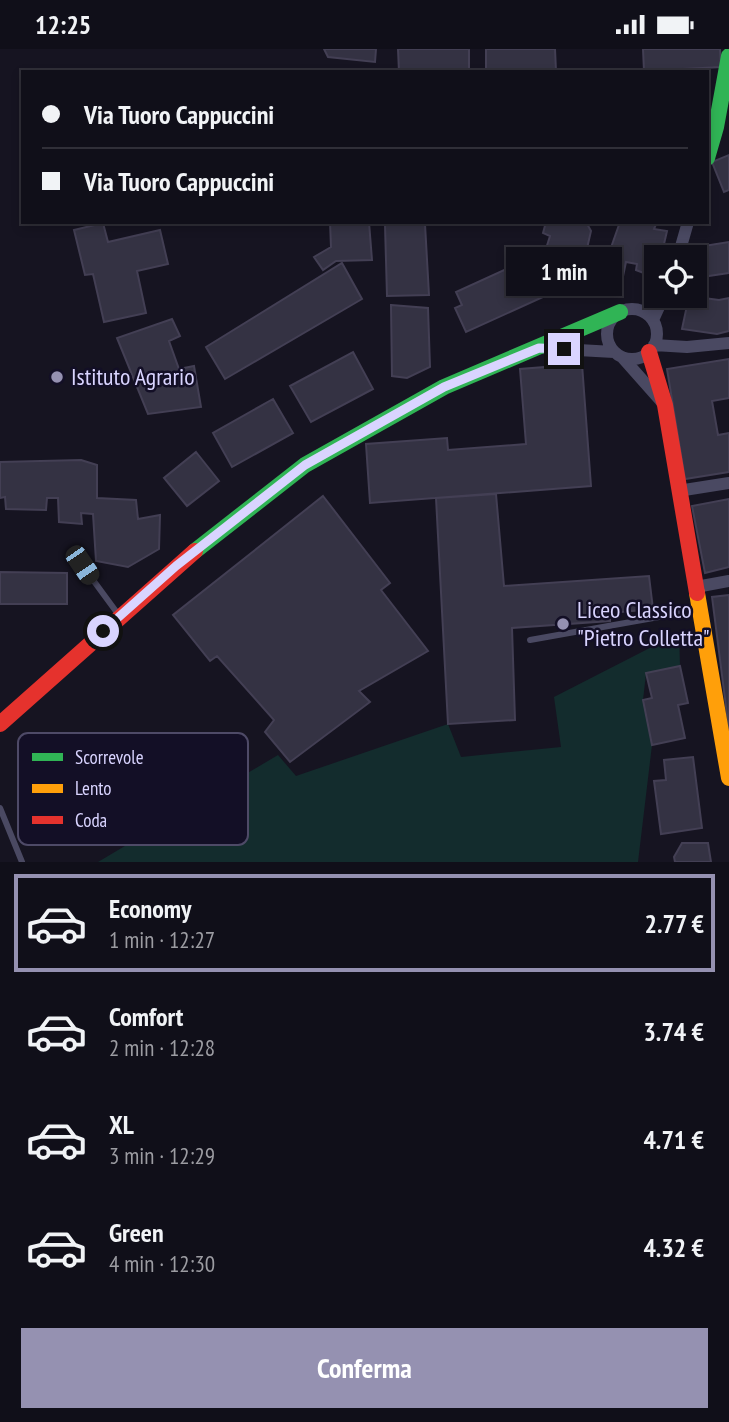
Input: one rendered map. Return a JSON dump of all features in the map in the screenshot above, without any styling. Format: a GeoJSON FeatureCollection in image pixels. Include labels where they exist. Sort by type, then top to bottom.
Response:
{"type":"FeatureCollection","features":[{"type":"Feature","properties":{"kind":"street"},"geometry":{"type":"LineString","coordinates":[[709,150],[729,56]]}},
{"type":"Feature","properties":{"kind":"street"},"geometry":{"type":"LineString","coordinates":[[681,245],[687,224]]}},
{"type":"Feature","properties":{"kind":"street"},"geometry":{"type":"LineString","coordinates":[[653,320],[658,308]]}},
{"type":"Feature","properties":{"kind":"street"},"geometry":{"type":"LineString","coordinates":[[0,723],[176,566],[305,465],[444,387],[626,309],[641,310],[653,320],[657,332],[651,349],[664,405],[729,778]]}},
{"type":"Feature","properties":{"kind":"street"},"geometry":{"type":"LineString","coordinates":[[620,312],[609,323],[607,331],[610,346],[664,405]]}},
{"type":"Feature","properties":{"kind":"street"},"geometry":{"type":"LineString","coordinates":[[539,348],[618,354],[636,359],[651,349],[729,343]]}},
{"type":"Feature","properties":{"kind":"street"},"geometry":{"type":"LineString","coordinates":[[678,491],[729,483]]}},
{"type":"Feature","properties":{"kind":"street"},"geometry":{"type":"LineString","coordinates":[[696,587],[729,581]]}},
{"type":"Feature","properties":{"kind":"lane"},"geometry":{"type":"LineString","coordinates":[[82,565],[120,616]]}},
{"type":"Feature","properties":{"kind":"lane"},"geometry":{"type":"LineString","coordinates":[[530,640],[699,609]]}},
{"type":"Feature","properties":{"kind":"lane"},"geometry":{"type":"LineString","coordinates":[[0,808],[22,862]]}},
{"type":"Feature","properties":{"kind":"green space"},"geometry":{"type":"Polygon","coordinates":[[[679,633],[680,666],[646,674],[643,700],[652,745],[638,862],[98,862],[127,845],[248,845],[248,773],[278,755],[296,776],[448,724],[461,757],[561,747],[554,697],[679,633]]]}},
{"type":"Feature","properties":{"kind":"building"},"geometry":{"type":"Polygon","coordinates":[[[324,49],[376,49],[375,62],[328,57],[324,49]]]}},
{"type":"Feature","properties":{"kind":"building"},"geometry":{"type":"Polygon","coordinates":[[[398,49],[469,49],[469,70],[399,70],[398,49]]]}},
{"type":"Feature","properties":{"kind":"building"},"geometry":{"type":"Polygon","coordinates":[[[486,49],[555,49],[556,70],[486,70],[486,49]]]}},
{"type":"Feature","properties":{"kind":"building"},"geometry":{"type":"Polygon","coordinates":[[[643,49],[720,49],[721,67],[644,70],[643,49]]]}},
{"type":"Feature","properties":{"kind":"building"},"geometry":{"type":"Polygon","coordinates":[[[729,155],[729,190],[724,192],[712,162],[729,155]]]}},
{"type":"Feature","properties":{"kind":"building"},"geometry":{"type":"Polygon","coordinates":[[[103,224],[108,242],[160,230],[168,264],[137,271],[146,313],[104,322],[93,274],[85,275],[74,230],[103,224]]]}},
{"type":"Feature","properties":{"kind":"building"},"geometry":{"type":"Polygon","coordinates":[[[330,224],[369,224],[372,260],[336,261],[323,270],[314,257],[331,247],[330,224]]]}},
{"type":"Feature","properties":{"kind":"building"},"geometry":{"type":"Polygon","coordinates":[[[425,224],[429,295],[387,296],[385,225],[425,224]]]}},
{"type":"Feature","properties":{"kind":"building"},"geometry":{"type":"Polygon","coordinates":[[[545,224],[587,224],[591,231],[583,266],[544,255],[550,236],[543,233],[545,224]]]}},
{"type":"Feature","properties":{"kind":"building"},"geometry":{"type":"Polygon","coordinates":[[[619,224],[656,224],[654,229],[667,231],[664,245],[644,245],[644,273],[636,270],[637,264],[626,262],[622,281],[601,276],[619,224]]]}},
{"type":"Feature","properties":{"kind":"building"},"geometry":{"type":"Polygon","coordinates":[[[729,242],[729,273],[707,276],[707,245],[729,242]]]}},
{"type":"Feature","properties":{"kind":"building"},"geometry":{"type":"Polygon","coordinates":[[[342,263],[362,299],[225,379],[206,347],[342,263]]]}},
{"type":"Feature","properties":{"kind":"building"},"geometry":{"type":"Polygon","coordinates":[[[513,266],[519,279],[532,273],[543,297],[466,332],[455,308],[462,305],[456,292],[513,266]]]}},
{"type":"Feature","properties":{"kind":"building"},"geometry":{"type":"Polygon","coordinates":[[[707,298],[729,298],[729,331],[717,334],[682,329],[686,308],[707,308],[707,298]]]}},
{"type":"Feature","properties":{"kind":"building"},"geometry":{"type":"Polygon","coordinates":[[[391,305],[428,308],[430,367],[407,378],[392,376],[391,305]]]}},
{"type":"Feature","properties":{"kind":"building"},"geometry":{"type":"Polygon","coordinates":[[[172,319],[180,336],[169,341],[179,369],[194,366],[201,407],[148,414],[117,338],[172,319]]]}},
{"type":"Feature","properties":{"kind":"building"},"geometry":{"type":"Polygon","coordinates":[[[353,352],[373,389],[311,422],[290,386],[353,352]]]}},
{"type":"Feature","properties":{"kind":"building"},"geometry":{"type":"Polygon","coordinates":[[[729,359],[729,398],[712,401],[718,435],[729,433],[729,472],[685,479],[667,369],[729,359]]]}},
{"type":"Feature","properties":{"kind":"building"},"geometry":{"type":"Polygon","coordinates":[[[582,364],[591,486],[370,503],[366,444],[447,438],[448,450],[526,444],[520,369],[582,364]]]}},
{"type":"Feature","properties":{"kind":"building"},"geometry":{"type":"Polygon","coordinates":[[[273,399],[293,433],[232,467],[213,433],[273,399]]]}},
{"type":"Feature","properties":{"kind":"building"},"geometry":{"type":"Polygon","coordinates":[[[196,452],[219,481],[187,506],[164,478],[196,452]]]}},
{"type":"Feature","properties":{"kind":"building"},"geometry":{"type":"Polygon","coordinates":[[[81,460],[97,465],[97,498],[136,500],[138,519],[160,515],[159,549],[128,567],[96,561],[93,514],[81,513],[82,524],[59,522],[58,498],[47,498],[46,510],[6,509],[5,497],[0,498],[0,462],[81,460]]]}},
{"type":"Feature","properties":{"kind":"building"},"geometry":{"type":"Polygon","coordinates":[[[496,494],[504,586],[649,576],[653,609],[610,613],[610,621],[512,628],[515,720],[448,724],[436,498],[496,494]]]}},
{"type":"Feature","properties":{"kind":"building"},"geometry":{"type":"Polygon","coordinates":[[[323,496],[390,583],[381,590],[428,651],[359,691],[370,702],[290,762],[265,732],[274,720],[217,656],[210,661],[173,615],[323,496]]]}},
{"type":"Feature","properties":{"kind":"building"},"geometry":{"type":"Polygon","coordinates":[[[729,499],[729,567],[705,573],[692,506],[729,499]]]}},
{"type":"Feature","properties":{"kind":"building"},"geometry":{"type":"Polygon","coordinates":[[[0,572],[67,573],[67,604],[0,604],[0,572]]]}},
{"type":"Feature","properties":{"kind":"building"},"geometry":{"type":"Polygon","coordinates":[[[729,595],[729,730],[712,597],[729,595]]]}},
{"type":"Feature","properties":{"kind":"building"},"geometry":{"type":"Polygon","coordinates":[[[680,666],[688,703],[678,705],[685,738],[652,745],[643,700],[652,698],[646,673],[680,666]]]}},
{"type":"Feature","properties":{"kind":"building"},"geometry":{"type":"Polygon","coordinates":[[[693,757],[702,828],[661,834],[654,781],[666,780],[664,760],[693,757]]]}},
{"type":"Feature","properties":{"kind":"building"},"geometry":{"type":"Polygon","coordinates":[[[682,843],[708,843],[711,862],[675,862],[674,857],[682,843]]]}},
{"type":"Feature","properties":{"kind":"traffic: fast"},"geometry":{"type":"LineString","coordinates":[[709,151],[729,56]]}},
{"type":"Feature","properties":{"kind":"traffic: fast"},"geometry":{"type":"LineString","coordinates":[[195,551],[305,465],[444,387],[620,312]]}},
{"type":"Feature","properties":{"kind":"traffic: slow"},"geometry":{"type":"LineString","coordinates":[[697,593],[729,778]]}},
{"type":"Feature","properties":{"kind":"traffic: jam"},"geometry":{"type":"LineString","coordinates":[[649,352],[665,405],[697,593]]}},
{"type":"Feature","properties":{"kind":"traffic: jam"},"geometry":{"type":"LineString","coordinates":[[0,724],[195,551]]}},
{"type":"Feature","properties":{"kind":"place","name":"Istituto Agrario"},"geometry":{"type":"Point","coordinates":[57,377]}},
{"type":"Feature","properties":{"kind":"place","name":"Liceo Classico \"Pietro Colletta\""},"geometry":{"type":"Point","coordinates":[563,624]}},
{"type":"Feature","properties":{"kind":"route"},"geometry":{"type":"LineString","coordinates":[[103,631],[176,566],[305,465],[444,387],[539,348],[564,349]]}}]}
